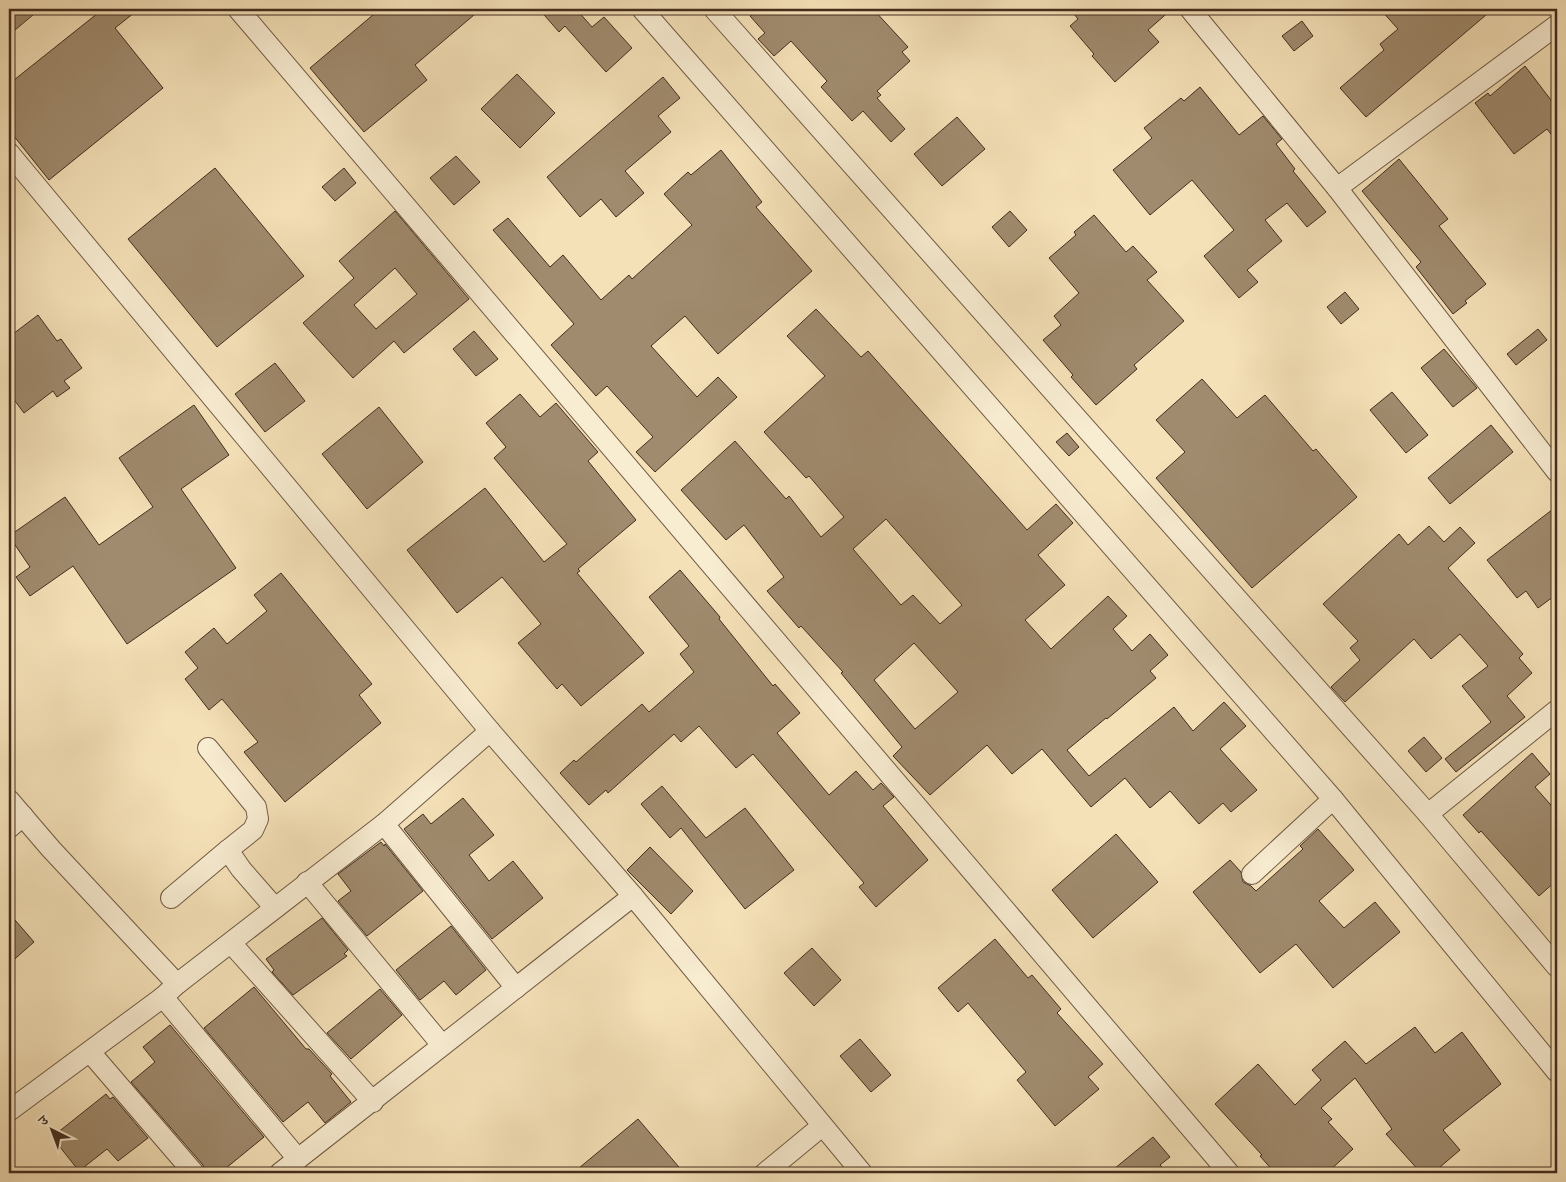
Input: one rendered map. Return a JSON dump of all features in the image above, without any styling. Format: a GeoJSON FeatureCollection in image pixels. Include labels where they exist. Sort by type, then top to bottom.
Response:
{"type":"FeatureCollection","features":[{"type":"Feature","properties":{"kind":"street"},"geometry":{"type":"LineString","coordinates":[[238,9],[1229,1173]]}},
{"type":"Feature","properties":{"kind":"street"},"geometry":{"type":"LineString","coordinates":[[642,9],[1333,799],[1557,1072]]}},
{"type":"Feature","properties":{"kind":"street"},"geometry":{"type":"LineString","coordinates":[[714,9],[1428,814],[1557,968]]}},
{"type":"Feature","properties":{"kind":"street"},"geometry":{"type":"LineString","coordinates":[[1190,9],[1337,188],[1557,472]]}},
{"type":"Feature","properties":{"kind":"street"},"geometry":{"type":"LineString","coordinates":[[1337,188],[1557,25]]}},
{"type":"Feature","properties":{"kind":"street"},"geometry":{"type":"LineString","coordinates":[[9,153],[490,731],[633,896],[862,1173]]}},
{"type":"Feature","properties":{"kind":"street"},"geometry":{"type":"LineString","coordinates":[[1428,814],[1557,710]]}},
{"type":"Feature","properties":{"kind":"street"},"geometry":{"type":"LineString","coordinates":[[9,1111],[170,991],[307,882],[384,824],[490,731]]}},
{"type":"Feature","properties":{"kind":"street"},"geometry":{"type":"LineString","coordinates":[[171,898],[253,830],[258,819],[256,807],[208,748]]}},
{"type":"Feature","properties":{"kind":"street"},"geometry":{"type":"LineString","coordinates":[[1252,874],[1333,799]]}},
{"type":"Feature","properties":{"kind":"street"},"geometry":{"type":"LineString","coordinates":[[9,800],[16,822],[51,849],[170,991],[298,1159]]}},
{"type":"Feature","properties":{"kind":"street"},"geometry":{"type":"LineString","coordinates":[[384,824],[516,988]]}},
{"type":"Feature","properties":{"kind":"street"},"geometry":{"type":"LineString","coordinates":[[228,850],[241,869],[275,908]]}},
{"type":"Feature","properties":{"kind":"street"},"geometry":{"type":"LineString","coordinates":[[307,882],[442,1045]]}},
{"type":"Feature","properties":{"kind":"street"},"geometry":{"type":"LineString","coordinates":[[280,1173],[633,896]]}},
{"type":"Feature","properties":{"kind":"street"},"geometry":{"type":"LineString","coordinates":[[231,943],[372,1102]]}},
{"type":"Feature","properties":{"kind":"street"},"geometry":{"type":"LineString","coordinates":[[90,1052],[194,1173]]}},
{"type":"Feature","properties":{"kind":"street"},"geometry":{"type":"LineString","coordinates":[[765,1173],[822,1126]]}},
{"type":"Feature","properties":{"kind":"building"},"geometry":{"type":"Polygon","coordinates":[[[9,9],[40,9],[9,35],[9,9]]]}},
{"type":"Feature","properties":{"kind":"building"},"geometry":{"type":"Polygon","coordinates":[[[103,9],[139,9],[115,28],[163,88],[49,180],[9,130],[9,84],[103,9]]]}},
{"type":"Feature","properties":{"kind":"building"},"geometry":{"type":"Polygon","coordinates":[[[380,9],[481,9],[415,65],[427,80],[364,132],[310,68],[380,9]]]}},
{"type":"Feature","properties":{"kind":"building"},"geometry":{"type":"Polygon","coordinates":[[[539,9],[576,9],[592,27],[604,17],[632,48],[606,72],[565,26],[559,32],[539,9]]]}},
{"type":"Feature","properties":{"kind":"building"},"geometry":{"type":"Polygon","coordinates":[[[758,9],[873,9],[908,47],[902,52],[910,61],[877,91],[881,95],[877,98],[905,129],[891,142],[863,111],[852,121],[821,87],[827,81],[791,41],[774,56],[758,39],[765,33],[750,16],[758,9]]]}},
{"type":"Feature","properties":{"kind":"building"},"geometry":{"type":"Polygon","coordinates":[[[1070,9],[1172,9],[1148,30],[1159,42],[1115,82],[1092,56],[1094,54],[1070,26],[1078,19],[1070,9]]]}},
{"type":"Feature","properties":{"kind":"building"},"geometry":{"type":"Polygon","coordinates":[[[1380,9],[1493,9],[1366,117],[1340,88],[1384,50],[1380,44],[1398,29],[1380,9]]]}},
{"type":"Feature","properties":{"kind":"building"},"geometry":{"type":"Polygon","coordinates":[[[1302,21],[1313,36],[1294,51],[1282,36],[1302,21]]]}},
{"type":"Feature","properties":{"kind":"building"},"geometry":{"type":"Polygon","coordinates":[[[1525,66],[1557,108],[1557,142],[1547,129],[1514,154],[1475,103],[1488,93],[1490,96],[1525,66]]]}},
{"type":"Feature","properties":{"kind":"building"},"geometry":{"type":"Polygon","coordinates":[[[517,74],[555,113],[520,148],[481,109],[517,74]]]}},
{"type":"Feature","properties":{"kind":"building"},"geometry":{"type":"Polygon","coordinates":[[[663,77],[680,98],[658,116],[671,132],[625,171],[644,193],[616,217],[601,199],[580,217],[547,177],[663,77]]]}},
{"type":"Feature","properties":{"kind":"building"},"geometry":{"type":"Polygon","coordinates":[[[1200,87],[1239,135],[1263,116],[1282,139],[1276,144],[1295,169],[1293,171],[1326,212],[1307,227],[1287,203],[1265,220],[1282,241],[1247,270],[1258,282],[1239,298],[1204,256],[1234,230],[1192,180],[1150,215],[1113,170],[1152,138],[1144,128],[1181,98],[1184,101],[1200,87]]]}},
{"type":"Feature","properties":{"kind":"building"},"geometry":{"type":"Polygon","coordinates":[[[957,117],[985,149],[942,186],[914,154],[957,117]]]}},
{"type":"Feature","properties":{"kind":"building"},"geometry":{"type":"Polygon","coordinates":[[[721,150],[762,202],[756,207],[812,271],[718,354],[685,316],[651,346],[697,397],[718,377],[737,397],[655,472],[636,452],[653,437],[607,386],[596,396],[551,345],[574,324],[493,230],[508,218],[550,267],[563,255],[601,300],[629,275],[632,279],[692,225],[664,194],[688,172],[691,175],[721,150]]]}},
{"type":"Feature","properties":{"kind":"building"},"geometry":{"type":"Polygon","coordinates":[[[456,156],[480,182],[454,205],[430,178],[456,156]]]}},
{"type":"Feature","properties":{"kind":"building"},"geometry":{"type":"Polygon","coordinates":[[[1399,159],[1448,219],[1439,226],[1486,284],[1465,301],[1467,303],[1453,314],[1416,267],[1421,262],[1362,191],[1399,159]]]}},
{"type":"Feature","properties":{"kind":"building"},"geometry":{"type":"Polygon","coordinates":[[[215,168],[304,276],[217,347],[128,239],[215,168]]]}},
{"type":"Feature","properties":{"kind":"building"},"geometry":{"type":"Polygon","coordinates":[[[344,168],[356,183],[335,201],[322,187],[344,168]]]}},
{"type":"Feature","properties":{"kind":"building"},"geometry":{"type":"Polygon","coordinates":[[[395,211],[469,299],[404,353],[394,341],[353,378],[303,323],[354,278],[339,261],[395,211]],[[395,268],[354,305],[376,329],[417,294],[395,268]]]}},
{"type":"Feature","properties":{"kind":"building"},"geometry":{"type":"Polygon","coordinates":[[[1010,211],[1027,230],[1009,247],[992,227],[1010,211]]]}},
{"type":"Feature","properties":{"kind":"building"},"geometry":{"type":"Polygon","coordinates":[[[1094,215],[1126,252],[1133,246],[1157,272],[1147,280],[1184,321],[1134,365],[1137,369],[1096,405],[1071,377],[1073,375],[1043,340],[1061,325],[1054,316],[1079,293],[1049,258],[1076,235],[1074,232],[1094,215]]]}},
{"type":"Feature","properties":{"kind":"building"},"geometry":{"type":"Polygon","coordinates":[[[1345,292],[1359,309],[1341,324],[1327,307],[1345,292]]]}},
{"type":"Feature","properties":{"kind":"building"},"geometry":{"type":"Polygon","coordinates":[[[816,309],[861,357],[868,351],[1027,530],[1056,504],[1073,523],[1038,555],[1065,585],[1025,620],[1051,649],[1108,596],[1127,616],[1113,629],[1132,651],[1150,634],[1168,655],[1150,671],[1156,678],[1067,750],[1089,776],[1174,707],[1193,731],[1224,702],[1246,726],[1220,749],[1257,790],[1231,812],[1223,803],[1199,824],[1170,791],[1150,808],[1125,778],[1091,807],[1042,749],[1012,774],[987,745],[930,795],[893,756],[902,747],[841,673],[843,672],[801,626],[799,628],[767,591],[784,577],[744,525],[726,540],[681,490],[735,441],[786,499],[789,496],[821,537],[844,517],[809,476],[806,478],[764,432],[825,376],[787,336],[816,309]],[[886,519],[853,549],[901,605],[913,595],[940,624],[962,605],[886,519]],[[914,643],[874,680],[915,729],[958,692],[914,643]]]}},
{"type":"Feature","properties":{"kind":"building"},"geometry":{"type":"Polygon","coordinates":[[[38,315],[57,341],[61,339],[82,368],[64,381],[70,388],[57,397],[53,391],[24,413],[9,393],[9,337],[38,315]]]}},
{"type":"Feature","properties":{"kind":"building"},"geometry":{"type":"Polygon","coordinates":[[[1538,329],[1547,340],[1516,365],[1507,354],[1538,329]]]}},
{"type":"Feature","properties":{"kind":"building"},"geometry":{"type":"Polygon","coordinates":[[[474,331],[498,359],[476,376],[453,349],[474,331]]]}},
{"type":"Feature","properties":{"kind":"building"},"geometry":{"type":"Polygon","coordinates":[[[1444,349],[1477,388],[1453,407],[1421,368],[1444,349]]]}},
{"type":"Feature","properties":{"kind":"building"},"geometry":{"type":"Polygon","coordinates":[[[275,363],[305,401],[265,432],[235,394],[275,363]]]}},
{"type":"Feature","properties":{"kind":"building"},"geometry":{"type":"Polygon","coordinates":[[[1202,379],[1237,418],[1265,395],[1313,451],[1316,449],[1357,497],[1252,588],[1156,478],[1185,452],[1156,420],[1202,379]]]}},
{"type":"Feature","properties":{"kind":"building"},"geometry":{"type":"Polygon","coordinates":[[[1392,392],[1428,435],[1406,453],[1370,410],[1392,392]]]}},
{"type":"Feature","properties":{"kind":"building"},"geometry":{"type":"Polygon","coordinates":[[[520,394],[540,417],[556,403],[598,452],[588,461],[636,520],[578,569],[580,571],[577,573],[644,653],[581,706],[562,684],[557,689],[518,643],[541,624],[502,577],[457,613],[407,550],[485,488],[544,562],[567,544],[494,458],[506,447],[486,423],[520,394]]]}},
{"type":"Feature","properties":{"kind":"building"},"geometry":{"type":"Polygon","coordinates":[[[194,405],[229,455],[181,489],[236,568],[127,644],[73,566],[30,596],[16,577],[30,567],[9,536],[65,497],[99,545],[153,507],[119,458],[194,405]]]}},
{"type":"Feature","properties":{"kind":"building"},"geometry":{"type":"Polygon","coordinates":[[[379,407],[423,462],[367,509],[322,454],[379,407]]]}},
{"type":"Feature","properties":{"kind":"building"},"geometry":{"type":"Polygon","coordinates":[[[1491,425],[1513,452],[1450,504],[1428,478],[1491,425]]]}},
{"type":"Feature","properties":{"kind":"building"},"geometry":{"type":"Polygon","coordinates":[[[1067,433],[1079,447],[1069,456],[1056,442],[1067,433]]]}},
{"type":"Feature","properties":{"kind":"building"},"geometry":{"type":"Polygon","coordinates":[[[1557,506],[1557,594],[1538,608],[1526,591],[1517,598],[1487,560],[1557,506]]]}},
{"type":"Feature","properties":{"kind":"building"},"geometry":{"type":"Polygon","coordinates":[[[1429,526],[1444,542],[1460,527],[1475,543],[1448,568],[1523,654],[1519,658],[1532,673],[1507,696],[1525,717],[1456,772],[1445,759],[1491,722],[1462,686],[1488,666],[1460,634],[1431,659],[1414,639],[1345,702],[1331,687],[1360,660],[1350,648],[1358,641],[1323,604],[1399,534],[1408,545],[1429,526]]]}},
{"type":"Feature","properties":{"kind":"building"},"geometry":{"type":"Polygon","coordinates":[[[680,570],[720,617],[719,619],[773,686],[775,684],[800,713],[777,733],[829,795],[856,771],[873,790],[881,783],[894,797],[883,806],[928,860],[876,907],[859,887],[864,883],[753,754],[736,768],[699,726],[681,742],[674,734],[608,793],[606,790],[589,805],[560,773],[574,760],[576,762],[642,704],[649,712],[694,672],[680,654],[689,646],[649,597],[680,570]]]}},
{"type":"Feature","properties":{"kind":"building"},"geometry":{"type":"Polygon","coordinates":[[[281,573],[372,684],[359,695],[381,723],[285,802],[244,752],[258,742],[222,699],[209,710],[185,679],[198,668],[185,652],[214,628],[227,644],[267,611],[254,595],[281,573]]]}},
{"type":"Feature","properties":{"kind":"building"},"geometry":{"type":"Polygon","coordinates":[[[1424,737],[1442,758],[1426,772],[1408,751],[1424,737]]]}},
{"type":"Feature","properties":{"kind":"building"},"geometry":{"type":"Polygon","coordinates":[[[1532,753],[1550,774],[1535,787],[1557,812],[1557,880],[1539,896],[1481,831],[1479,833],[1463,815],[1532,753]]]}},
{"type":"Feature","properties":{"kind":"building"},"geometry":{"type":"Polygon","coordinates":[[[662,786],[706,838],[745,808],[794,870],[745,909],[681,828],[670,838],[641,804],[662,786]]]}},
{"type":"Feature","properties":{"kind":"building"},"geometry":{"type":"Polygon","coordinates":[[[463,798],[494,835],[469,855],[489,881],[513,861],[543,898],[492,939],[404,829],[423,814],[431,824],[463,798]]]}},
{"type":"Feature","properties":{"kind":"building"},"geometry":{"type":"Polygon","coordinates":[[[1318,829],[1354,870],[1319,901],[1344,928],[1375,902],[1400,932],[1333,988],[1296,944],[1260,973],[1193,892],[1230,860],[1241,872],[1243,882],[1256,891],[1303,849],[1300,846],[1318,829]]]}},
{"type":"Feature","properties":{"kind":"building"},"geometry":{"type":"Polygon","coordinates":[[[1116,834],[1158,882],[1093,938],[1052,890],[1116,834]]]}},
{"type":"Feature","properties":{"kind":"building"},"geometry":{"type":"Polygon","coordinates":[[[381,842],[384,846],[385,844],[423,891],[367,936],[338,901],[351,891],[338,874],[381,842]]]}},
{"type":"Feature","properties":{"kind":"building"},"geometry":{"type":"Polygon","coordinates":[[[650,847],[693,891],[671,914],[627,870],[650,847]]]}},
{"type":"Feature","properties":{"kind":"building"},"geometry":{"type":"Polygon","coordinates":[[[9,913],[34,942],[9,964],[9,913]]]}},
{"type":"Feature","properties":{"kind":"building"},"geometry":{"type":"Polygon","coordinates":[[[322,918],[348,950],[344,954],[347,956],[293,995],[272,972],[274,970],[266,959],[322,918]]]}},
{"type":"Feature","properties":{"kind":"building"},"geometry":{"type":"Polygon","coordinates":[[[451,926],[486,970],[456,995],[444,981],[420,1000],[396,970],[451,926]]]}},
{"type":"Feature","properties":{"kind":"building"},"geometry":{"type":"Polygon","coordinates":[[[995,939],[1028,978],[1032,975],[1061,1009],[1057,1013],[1103,1064],[1088,1077],[1099,1089],[1055,1126],[1017,1080],[1026,1072],[968,1003],[958,1012],[938,988],[995,939]]]}},
{"type":"Feature","properties":{"kind":"building"},"geometry":{"type":"Polygon","coordinates":[[[812,948],[841,980],[814,1006],[784,973],[812,948]]]}},
{"type":"Feature","properties":{"kind":"building"},"geometry":{"type":"Polygon","coordinates":[[[254,987],[306,1049],[309,1049],[332,1074],[330,1076],[351,1102],[325,1123],[308,1102],[283,1122],[204,1028],[254,987]]]}},
{"type":"Feature","properties":{"kind":"building"},"geometry":{"type":"Polygon","coordinates":[[[380,989],[402,1015],[351,1059],[327,1033],[380,989]]]}},
{"type":"Feature","properties":{"kind":"building"},"geometry":{"type":"Polygon","coordinates":[[[170,1025],[264,1137],[220,1173],[206,1173],[203,1165],[131,1082],[155,1062],[143,1047],[170,1025]]]}},
{"type":"Feature","properties":{"kind":"building"},"geometry":{"type":"Polygon","coordinates":[[[1415,1027],[1435,1053],[1462,1032],[1501,1084],[1443,1130],[1460,1150],[1433,1173],[1421,1173],[1386,1134],[1392,1129],[1355,1078],[1321,1108],[1332,1119],[1328,1122],[1353,1149],[1327,1173],[1286,1173],[1281,1167],[1274,1172],[1260,1156],[1262,1155],[1215,1104],[1258,1064],[1295,1105],[1321,1080],[1312,1070],[1345,1041],[1366,1064],[1415,1027]]]}},
{"type":"Feature","properties":{"kind":"building"},"geometry":{"type":"Polygon","coordinates":[[[860,1039],[891,1075],[871,1092],[840,1056],[860,1039]]]}},
{"type":"Feature","properties":{"kind":"building"},"geometry":{"type":"Polygon","coordinates":[[[106,1094],[110,1099],[113,1097],[148,1138],[118,1161],[107,1149],[79,1171],[52,1137],[106,1094]]]}},
{"type":"Feature","properties":{"kind":"building"},"geometry":{"type":"Polygon","coordinates":[[[638,1119],[684,1173],[573,1173],[638,1119]]]}},
{"type":"Feature","properties":{"kind":"building"},"geometry":{"type":"Polygon","coordinates":[[[1153,1137],[1170,1157],[1160,1165],[1167,1173],[1109,1173],[1153,1137]]]}}]}
